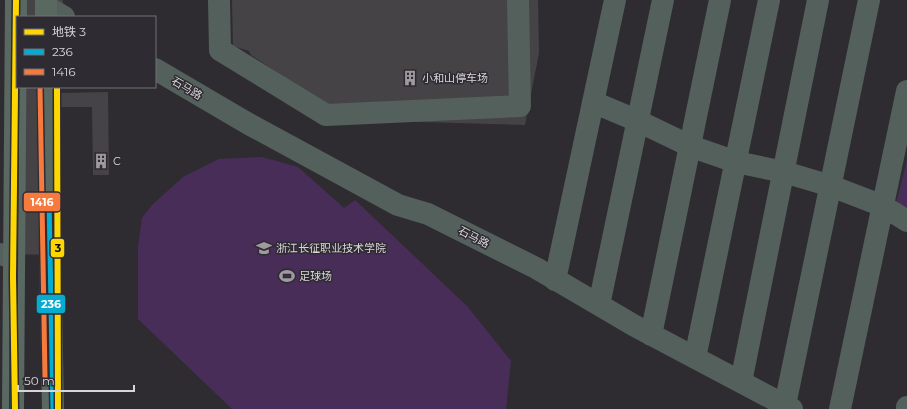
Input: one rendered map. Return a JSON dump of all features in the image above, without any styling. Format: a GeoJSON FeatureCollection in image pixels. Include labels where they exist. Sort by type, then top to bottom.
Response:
{"type":"FeatureCollection","features":[{"type":"Feature","properties":{"kind":"main road"},"geometry":{"type":"LineString","coordinates":[[14,409],[7,256],[16,0]]}},
{"type":"Feature","properties":{"kind":"main road"},"geometry":{"type":"LineString","coordinates":[[48,88],[53,409]]}},
{"type":"Feature","properties":{"kind":"street"},"geometry":{"type":"LineString","coordinates":[[219,0],[220,50],[326,115],[520,106],[518,0]]}},
{"type":"Feature","properties":{"kind":"street"},"geometry":{"type":"LineString","coordinates":[[555,280],[614,0]]}},
{"type":"Feature","properties":{"kind":"street"},"geometry":{"type":"LineString","coordinates":[[599,305],[663,0]]}},
{"type":"Feature","properties":{"kind":"street"},"geometry":{"type":"LineString","coordinates":[[651,335],[720,0]]}},
{"type":"Feature","properties":{"kind":"street"},"geometry":{"type":"LineString","coordinates":[[695,358],[769,0]]}},
{"type":"Feature","properties":{"kind":"street"},"geometry":{"type":"LineString","coordinates":[[742,382],[818,0]]}},
{"type":"Feature","properties":{"kind":"street"},"geometry":{"type":"LineString","coordinates":[[788,407],[869,0]]}},
{"type":"Feature","properties":{"kind":"street","name":"石马路"},"geometry":{"type":"LineString","coordinates":[[156,70],[247,123],[398,205],[428,214],[536,268],[651,335],[788,407]]}},
{"type":"Feature","properties":{"kind":"street"},"geometry":{"type":"LineString","coordinates":[[840,409],[907,91]]}},
{"type":"Feature","properties":{"kind":"street"},"geometry":{"type":"LineString","coordinates":[[593,102],[638,121],[690,146],[736,162],[784,172],[831,186],[883,206],[907,221]]}},
{"type":"Feature","properties":{"kind":"shaded area","name":"足球场"},"geometry":{"type":"Polygon","coordinates":[[[262,157],[298,167],[344,208],[355,200],[467,306],[511,361],[506,409],[232,409],[138,319],[138,247],[142,218],[152,205],[183,177],[219,159],[262,157]]]}},
{"type":"Feature","properties":{"kind":"shaded area"},"geometry":{"type":"Polygon","coordinates":[[[907,160],[907,209],[896,204],[907,160]]]}},
{"type":"Feature","properties":{"kind":"building"},"geometry":{"type":"Polygon","coordinates":[[[10,0],[63,0],[62,16],[16,16],[16,88],[61,88],[61,93],[108,92],[109,175],[93,175],[92,107],[61,107],[59,255],[7,254],[10,0]]]}},
{"type":"Feature","properties":{"kind":"building","name":"小和山停车场"},"geometry":{"type":"Polygon","coordinates":[[[232,0],[538,0],[539,53],[525,125],[349,120],[251,55],[249,51],[233,46],[232,0]]]}},
{"type":"Feature","properties":{"kind":"metro line","name":"3"},"geometry":{"type":"LineString","coordinates":[[15,409],[13,277],[16,0]]}},
{"type":"Feature","properties":{"kind":"metro line","name":"3"},"geometry":{"type":"LineString","coordinates":[[57,88],[58,409]]}},
{"type":"Feature","properties":{"kind":"transit line","name":"236"},"geometry":{"type":"LineString","coordinates":[[13,409],[16,0]]}},
{"type":"Feature","properties":{"kind":"transit line","name":"1416"},"geometry":{"type":"LineString","coordinates":[[40,88],[45,377]]}},
{"type":"Feature","properties":{"kind":"transit line","name":"236"},"geometry":{"type":"LineString","coordinates":[[49,199],[53,409]]}},
{"type":"Feature","properties":{"kind":"place","name":"小和山停车场"},"geometry":{"type":"Point","coordinates":[410,78]}},
{"type":"Feature","properties":{"kind":"place","name":"C"},"geometry":{"type":"Point","coordinates":[101,161]}},
{"type":"Feature","properties":{"kind":"place","name":"浙江长征职业技术学院"},"geometry":{"type":"Point","coordinates":[264,248]}},
{"type":"Feature","properties":{"kind":"place","name":"足球场"},"geometry":{"type":"Point","coordinates":[287,276]}}]}
